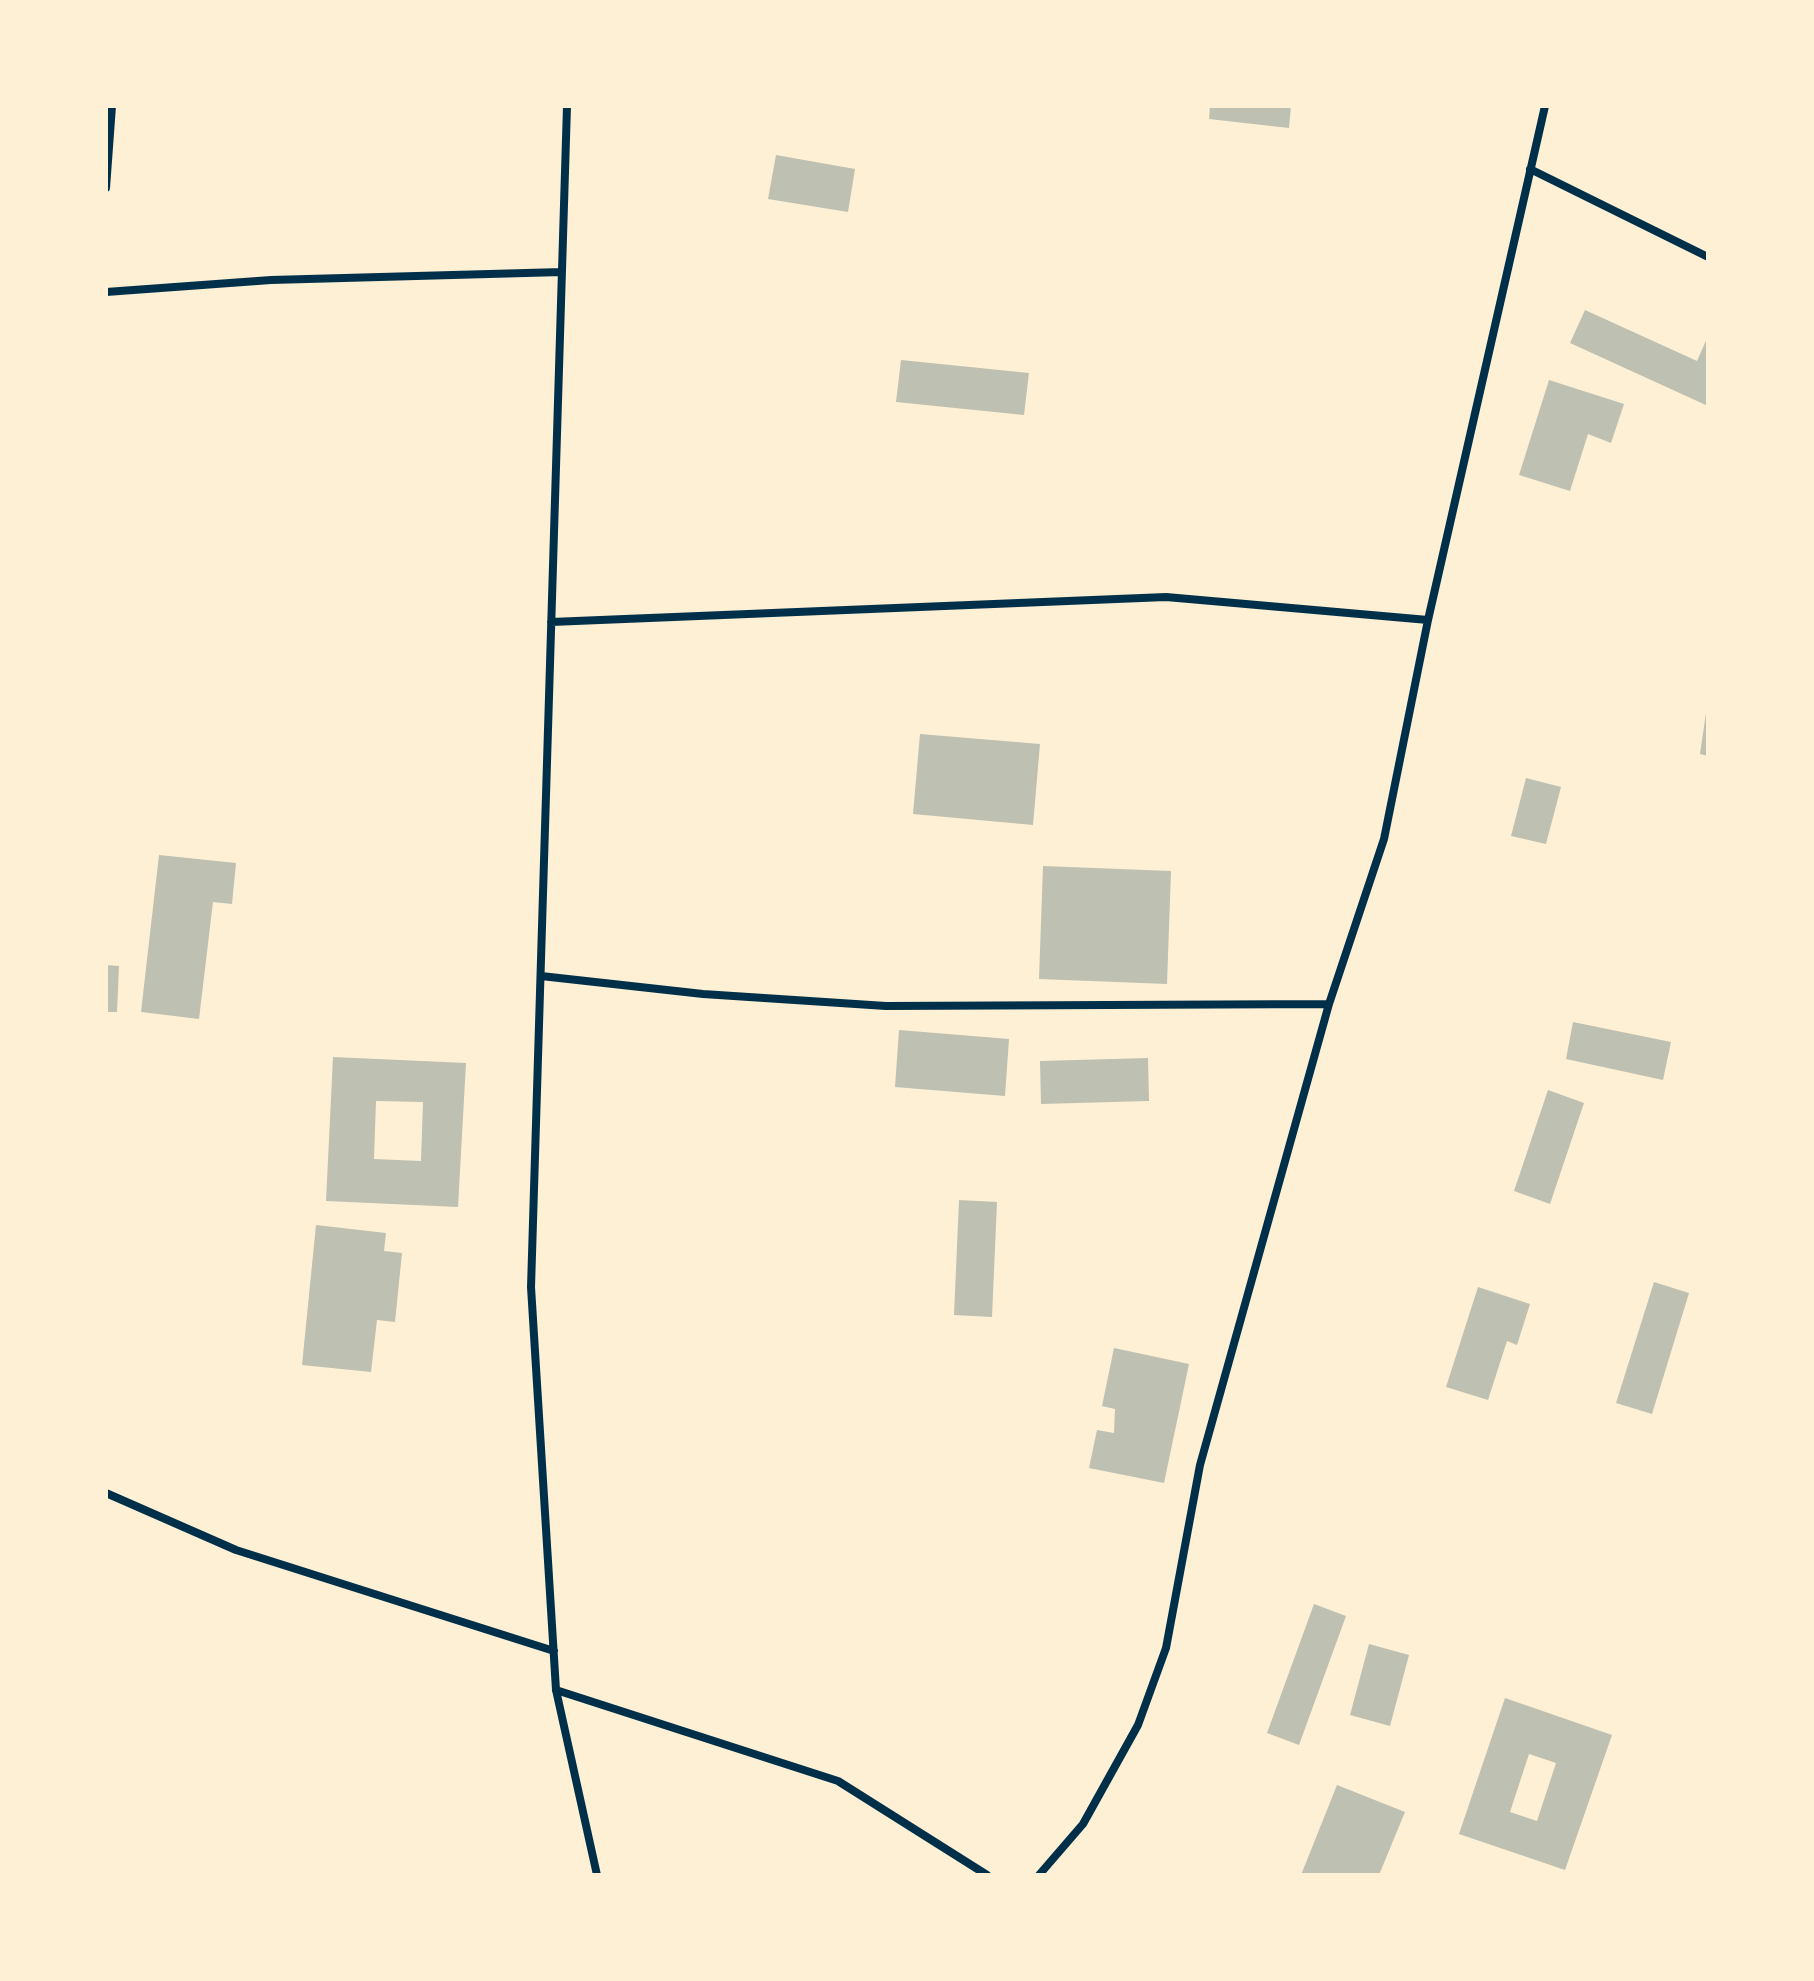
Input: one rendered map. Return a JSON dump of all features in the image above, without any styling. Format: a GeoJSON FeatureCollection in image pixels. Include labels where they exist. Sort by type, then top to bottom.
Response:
{"type":"FeatureCollection","features":[{"type":"Feature","properties":{"kind":"street"},"geometry":{"type":"LineString","coordinates":[[106,188],[112,106]]}},
{"type":"Feature","properties":{"kind":"street"},"geometry":{"type":"LineString","coordinates":[[567,106],[531,1287],[556,1690],[597,1875]]}},
{"type":"Feature","properties":{"kind":"street"},"geometry":{"type":"LineString","coordinates":[[1039,1875],[1083,1824],[1138,1725],[1166,1648],[1200,1465],[1329,1004],[1384,839],[1428,620],[1545,106]]}},
{"type":"Feature","properties":{"kind":"street"},"geometry":{"type":"LineString","coordinates":[[1530,169],[1708,257]]}},
{"type":"Feature","properties":{"kind":"street"},"geometry":{"type":"LineString","coordinates":[[106,292],[271,280],[562,272]]}},
{"type":"Feature","properties":{"kind":"street"},"geometry":{"type":"LineString","coordinates":[[551,622],[1166,597],[1428,620]]}},
{"type":"Feature","properties":{"kind":"street"},"geometry":{"type":"LineString","coordinates":[[541,976],[703,994],[886,1006],[1329,1004]]}},
{"type":"Feature","properties":{"kind":"street"},"geometry":{"type":"LineString","coordinates":[[106,1493],[236,1550],[554,1651]]}},
{"type":"Feature","properties":{"kind":"street"},"geometry":{"type":"LineString","coordinates":[[556,1690],[838,1781],[987,1875]]}},
{"type":"Feature","properties":{"kind":"building"},"geometry":{"type":"Polygon","coordinates":[[[1210,106],[1291,106],[1289,128],[1209,119],[1210,106]]]}},
{"type":"Feature","properties":{"kind":"building"},"geometry":{"type":"Polygon","coordinates":[[[776,155],[855,169],[848,212],[768,199],[776,155]]]}},
{"type":"Feature","properties":{"kind":"building"},"geometry":{"type":"Polygon","coordinates":[[[1585,310],[1697,361],[1708,336],[1708,406],[1570,343],[1585,310]]]}},
{"type":"Feature","properties":{"kind":"building"},"geometry":{"type":"Polygon","coordinates":[[[901,360],[1029,373],[1024,415],[896,402],[901,360]]]}},
{"type":"Feature","properties":{"kind":"building"},"geometry":{"type":"Polygon","coordinates":[[[1549,380],[1624,404],[1611,443],[1588,434],[1570,491],[1519,475],[1549,380]]]}},
{"type":"Feature","properties":{"kind":"building"},"geometry":{"type":"Polygon","coordinates":[[[1708,713],[1708,756],[1700,754],[1708,713]]]}},
{"type":"Feature","properties":{"kind":"building"},"geometry":{"type":"Polygon","coordinates":[[[920,734],[1040,744],[1033,825],[913,814],[920,734]]]}},
{"type":"Feature","properties":{"kind":"building"},"geometry":{"type":"Polygon","coordinates":[[[1526,778],[1561,787],[1546,844],[1511,836],[1526,778]]]}},
{"type":"Feature","properties":{"kind":"building"},"geometry":{"type":"Polygon","coordinates":[[[159,855],[236,863],[232,904],[213,902],[199,1019],[141,1012],[159,855]]]}},
{"type":"Feature","properties":{"kind":"building"},"geometry":{"type":"Polygon","coordinates":[[[1043,866],[1171,871],[1167,984],[1039,979],[1043,866]]]}},
{"type":"Feature","properties":{"kind":"building"},"geometry":{"type":"Polygon","coordinates":[[[106,965],[119,966],[117,1012],[106,1012],[106,965]]]}},
{"type":"Feature","properties":{"kind":"building"},"geometry":{"type":"Polygon","coordinates":[[[1573,1022],[1671,1042],[1663,1080],[1566,1059],[1573,1022]]]}},
{"type":"Feature","properties":{"kind":"building"},"geometry":{"type":"Polygon","coordinates":[[[899,1030],[1009,1039],[1005,1096],[895,1087],[899,1030]]]}},
{"type":"Feature","properties":{"kind":"building"},"geometry":{"type":"Polygon","coordinates":[[[333,1057],[466,1063],[458,1207],[326,1201],[333,1057]],[[376,1101],[374,1159],[421,1161],[423,1102],[376,1101]]]}},
{"type":"Feature","properties":{"kind":"building"},"geometry":{"type":"Polygon","coordinates":[[[1148,1058],[1149,1101],[1041,1104],[1040,1061],[1148,1058]]]}},
{"type":"Feature","properties":{"kind":"building"},"geometry":{"type":"Polygon","coordinates":[[[1548,1090],[1584,1103],[1550,1204],[1514,1191],[1548,1090]]]}},
{"type":"Feature","properties":{"kind":"building"},"geometry":{"type":"Polygon","coordinates":[[[959,1200],[997,1202],[992,1317],[954,1315],[959,1200]]]}},
{"type":"Feature","properties":{"kind":"building"},"geometry":{"type":"Polygon","coordinates":[[[316,1225],[386,1233],[384,1251],[402,1253],[395,1322],[377,1320],[371,1372],[302,1365],[316,1225]]]}},
{"type":"Feature","properties":{"kind":"building"},"geometry":{"type":"Polygon","coordinates":[[[1654,1282],[1689,1293],[1652,1414],[1616,1403],[1654,1282]]]}},
{"type":"Feature","properties":{"kind":"building"},"geometry":{"type":"Polygon","coordinates":[[[1478,1287],[1530,1304],[1517,1345],[1507,1341],[1488,1400],[1446,1387],[1478,1287]]]}},
{"type":"Feature","properties":{"kind":"building"},"geometry":{"type":"Polygon","coordinates":[[[1114,1348],[1189,1364],[1164,1483],[1089,1468],[1097,1430],[1114,1433],[1115,1409],[1102,1406],[1114,1348]]]}},
{"type":"Feature","properties":{"kind":"building"},"geometry":{"type":"Polygon","coordinates":[[[1314,1604],[1346,1616],[1299,1745],[1267,1733],[1314,1604]]]}},
{"type":"Feature","properties":{"kind":"building"},"geometry":{"type":"Polygon","coordinates":[[[1369,1644],[1409,1655],[1390,1726],[1350,1715],[1369,1644]]]}},
{"type":"Feature","properties":{"kind":"building"},"geometry":{"type":"Polygon","coordinates":[[[1505,1698],[1612,1735],[1565,1870],[1459,1834],[1505,1698]],[[1529,1754],[1510,1812],[1537,1821],[1556,1763],[1529,1754]]]}},
{"type":"Feature","properties":{"kind":"building"},"geometry":{"type":"Polygon","coordinates":[[[1337,1785],[1405,1812],[1379,1875],[1301,1875],[1337,1785]]]}}]}
